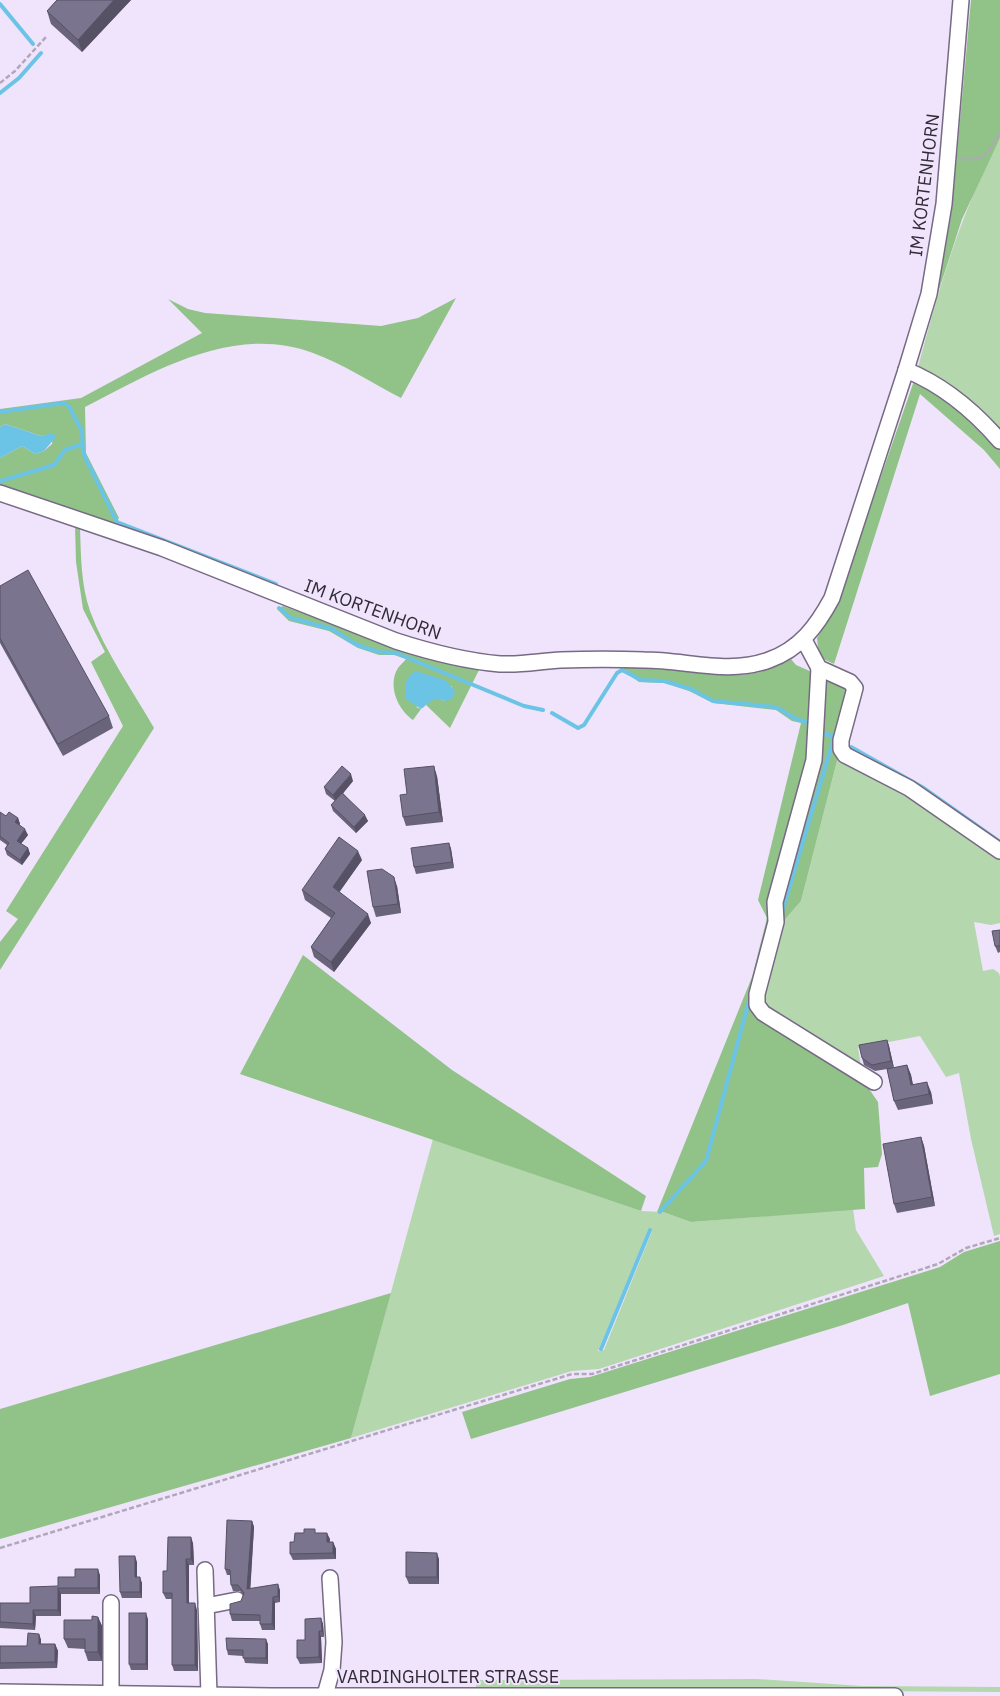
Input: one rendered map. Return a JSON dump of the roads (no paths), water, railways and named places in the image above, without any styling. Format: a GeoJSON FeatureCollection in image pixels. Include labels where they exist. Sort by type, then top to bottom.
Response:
{"type":"FeatureCollection","features":[{"type":"Feature","properties":{"kind":"street","name":"IM KORTENHORN"},"geometry":{"type":"LineString","coordinates":[[0,493],[162,548],[396,641],[434,653],[501,664],[575,660],[646,660],[727,667],[749,666],[788,652],[804,640],[821,619],[832,598],[929,294],[944,204],[961,0]]}},
{"type":"Feature","properties":{"kind":"street"},"geometry":{"type":"LineString","coordinates":[[906,370],[928,379],[950,394],[1000,441]]}},
{"type":"Feature","properties":{"kind":"street"},"geometry":{"type":"LineString","coordinates":[[804,640],[820,668],[814,760],[775,902],[776,922],[757,994],[757,1005],[763,1013],[874,1082]]}},
{"type":"Feature","properties":{"kind":"street"},"geometry":{"type":"LineString","coordinates":[[820,668],[850,682],[856,688],[856,694],[841,740],[841,749],[845,756],[909,788],[1000,851]]}},
{"type":"Feature","properties":{"kind":"street"},"geometry":{"type":"LineString","coordinates":[[205,1570],[209,1695]]}},
{"type":"Feature","properties":{"kind":"street"},"geometry":{"type":"LineString","coordinates":[[325,1695],[332,1670],[334,1642],[330,1578]]}},
{"type":"Feature","properties":{"kind":"street"},"geometry":{"type":"LineString","coordinates":[[206,1606],[236,1600]]}},
{"type":"Feature","properties":{"kind":"street"},"geometry":{"type":"LineString","coordinates":[[110,1603],[111,1694]]}},
{"type":"Feature","properties":{"kind":"street","name":"VARDINGHOLTER STRASSE"},"geometry":{"type":"LineString","coordinates":[[0,1692],[209,1695],[895,1696]]}},
{"type":"Feature","properties":{"kind":"water"},"geometry":{"type":"Polygon","coordinates":[[[5,424],[41,436],[53,433],[56,437],[44,451],[35,454],[22,446],[0,458],[0,427],[5,424]]]}},
{"type":"Feature","properties":{"kind":"water"},"geometry":{"type":"Polygon","coordinates":[[[415,671],[445,680],[455,691],[453,698],[445,701],[434,699],[421,709],[406,699],[406,683],[415,671]]]}},
{"type":"Feature","properties":{"kind":"waterway"},"geometry":{"type":"LineString","coordinates":[[0,4],[33,44]]}},
{"type":"Feature","properties":{"kind":"waterway"},"geometry":{"type":"LineString","coordinates":[[0,93],[19,78],[41,53]]}},
{"type":"Feature","properties":{"kind":"waterway"},"geometry":{"type":"LineString","coordinates":[[0,412],[63,403],[68,405],[82,431],[83,453],[117,522],[276,584]]}},
{"type":"Feature","properties":{"kind":"waterway"},"geometry":{"type":"LineString","coordinates":[[0,481],[54,465],[65,450],[82,444]]}},
{"type":"Feature","properties":{"kind":"waterway"},"geometry":{"type":"LineString","coordinates":[[279,608],[291,618],[332,629],[357,645],[379,652],[396,653],[524,706],[543,710]]}},
{"type":"Feature","properties":{"kind":"waterway"},"geometry":{"type":"LineString","coordinates":[[552,713],[578,728],[584,725],[617,673],[622,670],[641,680],[664,681],[691,689],[713,701],[776,707],[794,718],[808,723]]}},
{"type":"Feature","properties":{"kind":"waterway"},"geometry":{"type":"LineString","coordinates":[[782,912],[833,741],[832,736],[820,732]]}},
{"type":"Feature","properties":{"kind":"waterway"},"geometry":{"type":"LineString","coordinates":[[851,747],[922,787],[1000,842]]}},
{"type":"Feature","properties":{"kind":"waterway"},"geometry":{"type":"LineString","coordinates":[[660,1212],[706,1161],[751,993]]}},
{"type":"Feature","properties":{"kind":"waterway"},"geometry":{"type":"LineString","coordinates":[[601,1349],[650,1230]]}}]}
